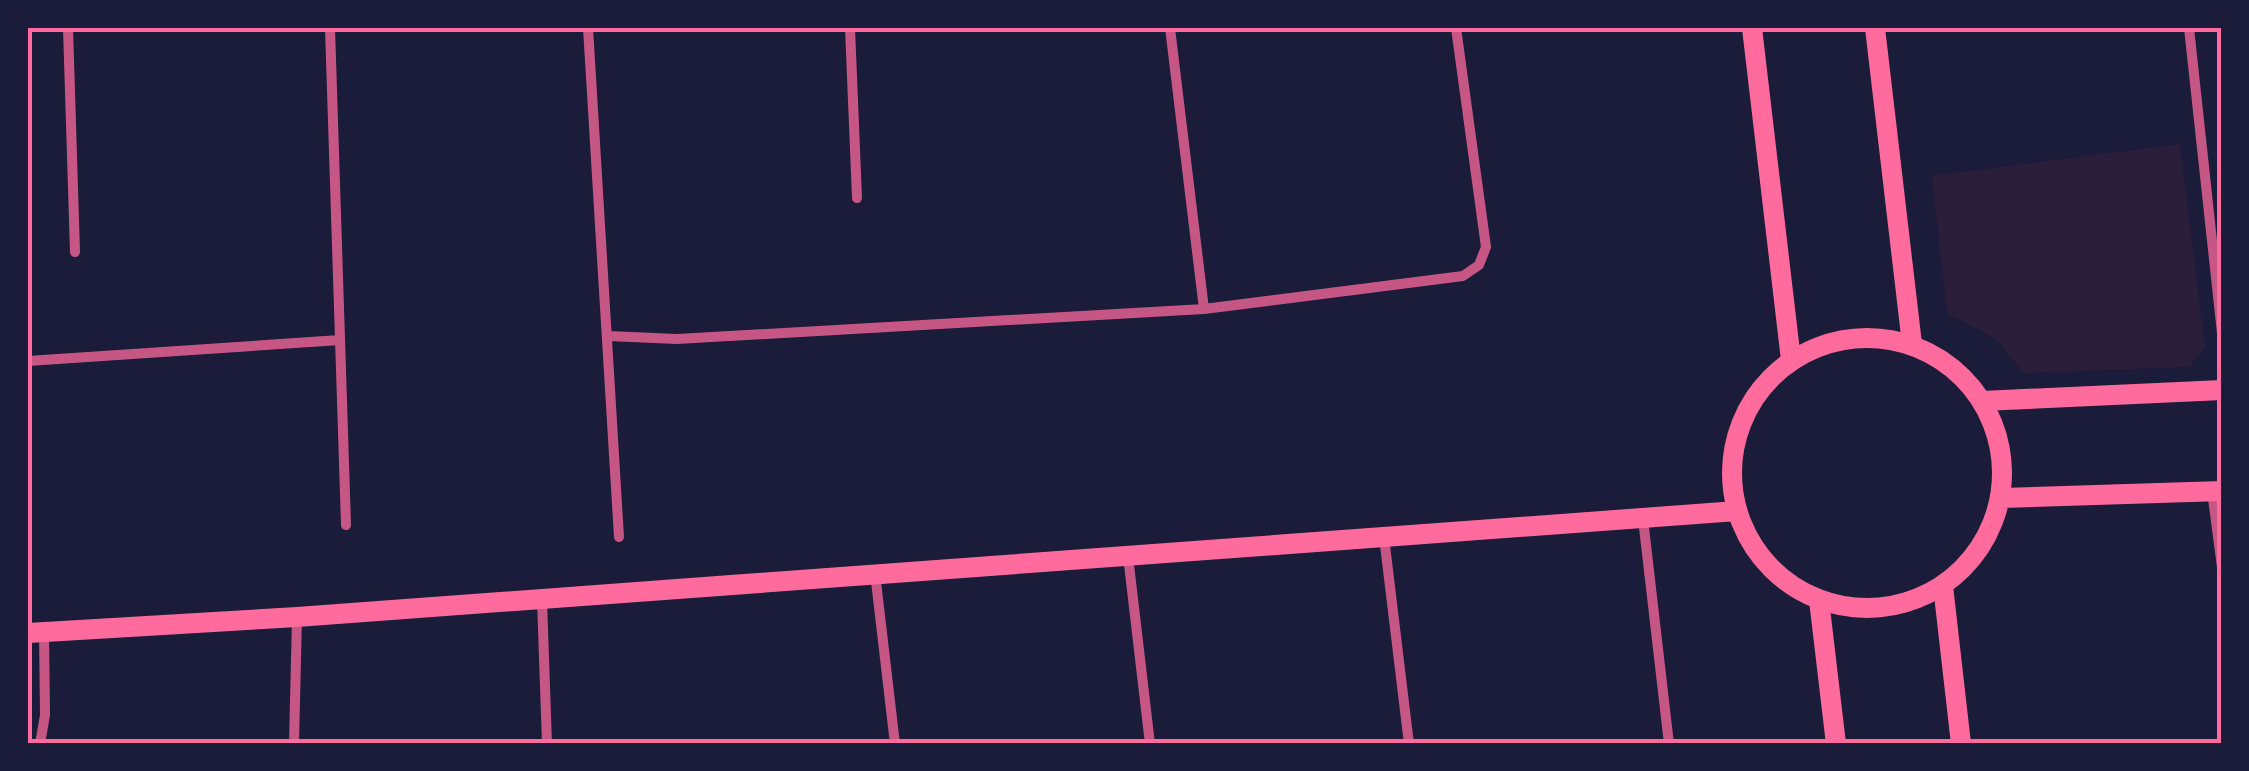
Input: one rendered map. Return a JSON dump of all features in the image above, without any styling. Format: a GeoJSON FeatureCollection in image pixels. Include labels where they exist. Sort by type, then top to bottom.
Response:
{"type":"FeatureCollection","features":[{"type":"Feature","properties":{"kind":"main road"},"geometry":{"type":"LineString","coordinates":[[1752,28],[1791,360]]}},
{"type":"Feature","properties":{"kind":"main road"},"geometry":{"type":"LineString","coordinates":[[1875,28],[1912,344]]}},
{"type":"Feature","properties":{"kind":"main road"},"geometry":{"type":"LineString","coordinates":[[1850,337],[1881,337],[1912,344],[1964,377],[1982,401],[1996,432],[2002,465],[1993,524],[1964,569],[1944,586],[1904,604],[1862,609],[1819,600],[1791,586],[1749,540],[1737,512],[1732,483],[1739,427],[1760,390],[1791,360],[1819,345],[1850,337]]}},
{"type":"Feature","properties":{"kind":"main road"},"geometry":{"type":"LineString","coordinates":[[1982,401],[2222,390]]}},
{"type":"Feature","properties":{"kind":"main road"},"geometry":{"type":"LineString","coordinates":[[2000,498],[2216,492]]}},
{"type":"Feature","properties":{"kind":"main road"},"geometry":{"type":"LineString","coordinates":[[36,633],[1737,512]]}},
{"type":"Feature","properties":{"kind":"main road"},"geometry":{"type":"LineString","coordinates":[[1944,586],[1962,744]]}},
{"type":"Feature","properties":{"kind":"main road"},"geometry":{"type":"LineString","coordinates":[[1819,600],[1836,744]]}},
{"type":"Feature","properties":{"kind":"street"},"geometry":{"type":"LineString","coordinates":[[68,28],[76,252]]}},
{"type":"Feature","properties":{"kind":"street"},"geometry":{"type":"LineString","coordinates":[[330,28],[346,525]]}},
{"type":"Feature","properties":{"kind":"street"},"geometry":{"type":"LineString","coordinates":[[588,28],[618,537]]}},
{"type":"Feature","properties":{"kind":"street"},"geometry":{"type":"LineString","coordinates":[[850,28],[857,198]]}},
{"type":"Feature","properties":{"kind":"street"},"geometry":{"type":"LineString","coordinates":[[1170,28],[1204,310]]}},
{"type":"Feature","properties":{"kind":"street"},"geometry":{"type":"LineString","coordinates":[[608,336],[696,338],[1204,310],[1463,276],[1479,265],[1486,248],[1456,28]]}},
{"type":"Feature","properties":{"kind":"street"},"geometry":{"type":"LineString","coordinates":[[2189,28],[2222,333]]}},
{"type":"Feature","properties":{"kind":"street"},"geometry":{"type":"LineString","coordinates":[[28,360],[340,340]]}},
{"type":"Feature","properties":{"kind":"street"},"geometry":{"type":"LineString","coordinates":[[2216,492],[2222,567]]}},
{"type":"Feature","properties":{"kind":"street"},"geometry":{"type":"LineString","coordinates":[[1643,519],[1670,744]]}},
{"type":"Feature","properties":{"kind":"street"},"geometry":{"type":"LineString","coordinates":[[1384,537],[1410,744]]}},
{"type":"Feature","properties":{"kind":"street"},"geometry":{"type":"LineString","coordinates":[[1128,555],[1150,744]]}},
{"type":"Feature","properties":{"kind":"street"},"geometry":{"type":"LineString","coordinates":[[876,573],[894,744]]}},
{"type":"Feature","properties":{"kind":"street"},"geometry":{"type":"LineString","coordinates":[[542,597],[551,741]]}},
{"type":"Feature","properties":{"kind":"street"},"geometry":{"type":"LineString","coordinates":[[294,744],[298,617]]}},
{"type":"Feature","properties":{"kind":"street"},"geometry":{"type":"LineString","coordinates":[[36,633],[45,716],[40,744]]}},
{"type":"Feature","properties":{"kind":"shaded area"},"geometry":{"type":"Polygon","coordinates":[[[2180,144],[2205,347],[2189,367],[2024,373],[1995,338],[1947,313],[1932,176],[2180,144]]]}}]}
